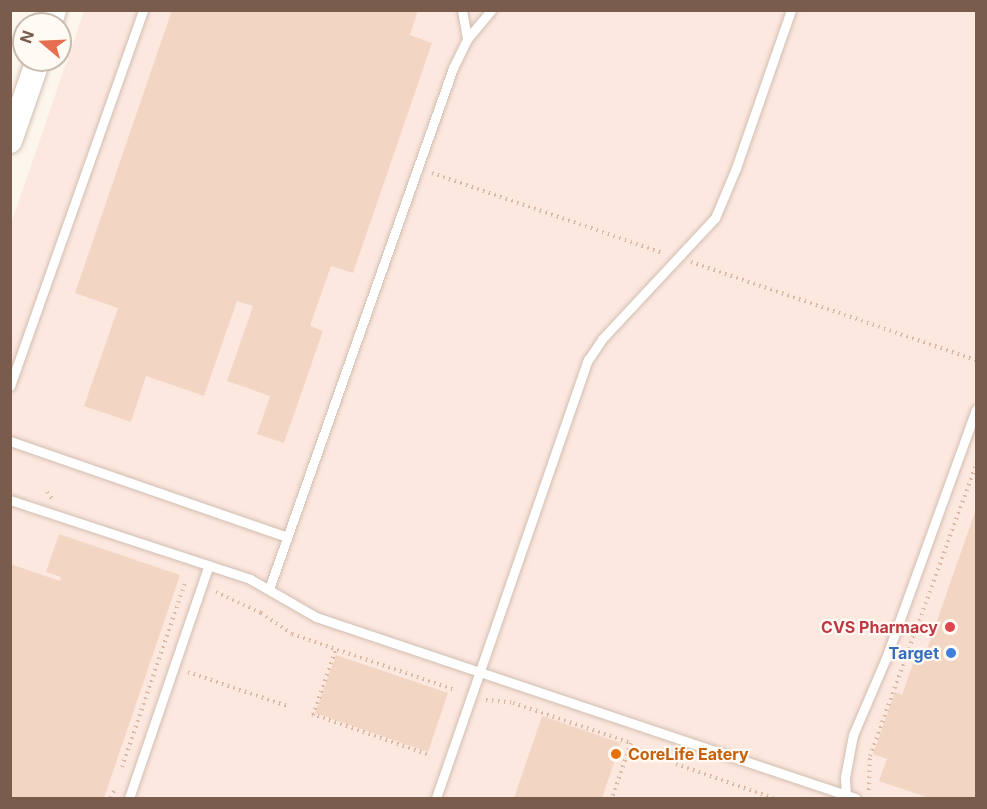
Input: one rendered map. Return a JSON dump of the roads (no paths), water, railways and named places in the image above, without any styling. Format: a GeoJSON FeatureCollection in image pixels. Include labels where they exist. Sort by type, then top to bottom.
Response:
{"type":"FeatureCollection","features":[{"type":"Feature","properties":{"kind":"street"},"geometry":{"type":"LineString","coordinates":[[10,141],[34,72]]}},
{"type":"Feature","properties":{"kind":"lane"},"geometry":{"type":"LineString","coordinates":[[10,386],[143,10]]}},
{"type":"Feature","properties":{"kind":"lane"},"geometry":{"type":"LineString","coordinates":[[462,10],[467,39]]}},
{"type":"Feature","properties":{"kind":"lane"},"geometry":{"type":"LineString","coordinates":[[269,589],[453,68],[467,39],[491,10]]}},
{"type":"Feature","properties":{"kind":"lane"},"geometry":{"type":"LineString","coordinates":[[436,798],[588,360],[602,339],[715,218],[736,168],[791,10]]}},
{"type":"Feature","properties":{"kind":"lane"},"geometry":{"type":"LineString","coordinates":[[849,797],[845,777],[853,735],[886,658],[976,410]]}},
{"type":"Feature","properties":{"kind":"lane"},"geometry":{"type":"LineString","coordinates":[[10,441],[287,537]]}},
{"type":"Feature","properties":{"kind":"lane"},"geometry":{"type":"LineString","coordinates":[[10,500],[209,565],[269,589],[316,617],[849,797]]}},
{"type":"Feature","properties":{"kind":"lane"},"geometry":{"type":"LineString","coordinates":[[129,798],[209,565]]}},
{"type":"Feature","properties":{"kind":"place","name":"CVS Pharmacy"},"geometry":{"type":"Point","coordinates":[950,627]}},
{"type":"Feature","properties":{"kind":"place","name":"Target"},"geometry":{"type":"Point","coordinates":[951,653]}},
{"type":"Feature","properties":{"kind":"place","name":"CoreLife Eatery"},"geometry":{"type":"Point","coordinates":[616,754]}}]}
